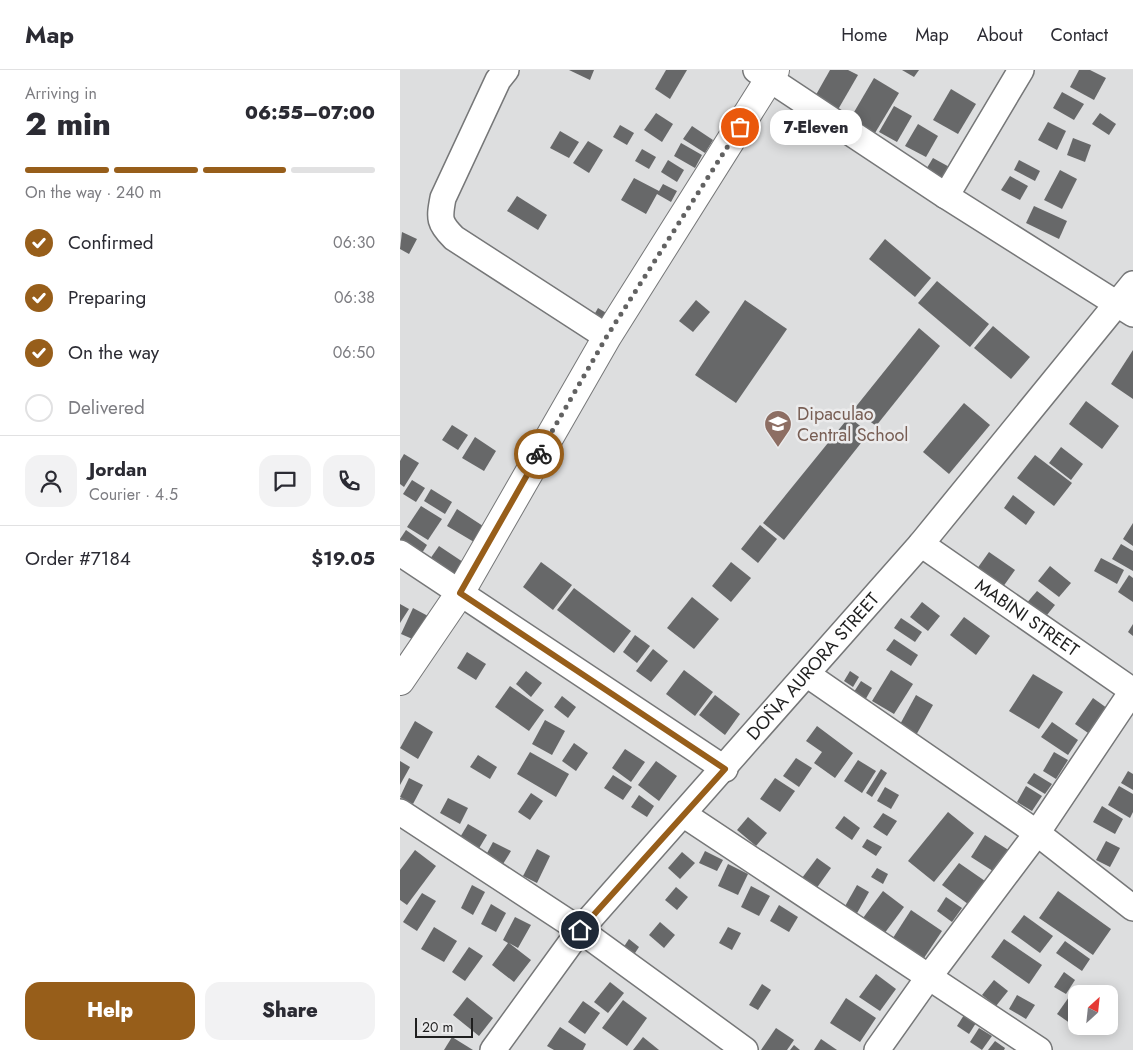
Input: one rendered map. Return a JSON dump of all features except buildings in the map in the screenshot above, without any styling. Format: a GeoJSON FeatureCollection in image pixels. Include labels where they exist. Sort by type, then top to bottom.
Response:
{"type":"FeatureCollection","features":[{"type":"Feature","properties":{"kind":"main road"},"geometry":{"type":"LineString","coordinates":[[400,681],[460,593],[607,336],[767,73]]}},
{"type":"Feature","properties":{"kind":"street"},"geometry":{"type":"LineString","coordinates":[[506,70],[498,80],[443,198],[440,216],[443,227],[454,238],[607,336]]}},
{"type":"Feature","properties":{"kind":"street"},"geometry":{"type":"LineString","coordinates":[[946,196],[1021,70]]}},
{"type":"Feature","properties":{"kind":"street"},"geometry":{"type":"LineString","coordinates":[[767,73],[946,196],[1124,309]]}},
{"type":"Feature","properties":{"kind":"street","name":"DOÑA AURORA STREET"},"geometry":{"type":"LineString","coordinates":[[493,1050],[580,930],[808,675],[1124,309],[1133,284]]}},
{"type":"Feature","properties":{"kind":"street","name":"MABINI STREET"},"geometry":{"type":"LineString","coordinates":[[921,544],[1133,690]]}},
{"type":"Feature","properties":{"kind":"street"},"geometry":{"type":"LineString","coordinates":[[400,553],[725,769]]}},
{"type":"Feature","properties":{"kind":"street"},"geometry":{"type":"LineString","coordinates":[[808,675],[1037,833],[1133,908]]}},
{"type":"Feature","properties":{"kind":"street"},"geometry":{"type":"LineString","coordinates":[[877,1050],[928,978],[1037,833],[1133,690]]}},
{"type":"Feature","properties":{"kind":"street"},"geometry":{"type":"LineString","coordinates":[[400,812],[580,930],[744,1050]]}},
{"type":"Feature","properties":{"kind":"street"},"geometry":{"type":"LineString","coordinates":[[683,814],[1039,1050]]}},
{"type":"Feature","properties":{"kind":"way so far"},"geometry":{"type":"LineString","coordinates":[[539,454],[607,336],[740,127]]}},
{"type":"Feature","properties":{"kind":"place","name":"7-Eleven"},"geometry":{"type":"Point","coordinates":[740,127]}},
{"type":"Feature","properties":{"kind":"place","name":"Dipaculao Central School"},"geometry":{"type":"Point","coordinates":[778,448]}},
{"type":"Feature","properties":{"kind":"route"},"geometry":{"type":"LineString","coordinates":[[539,454],[460,593],[725,769],[580,930]]}}]}
